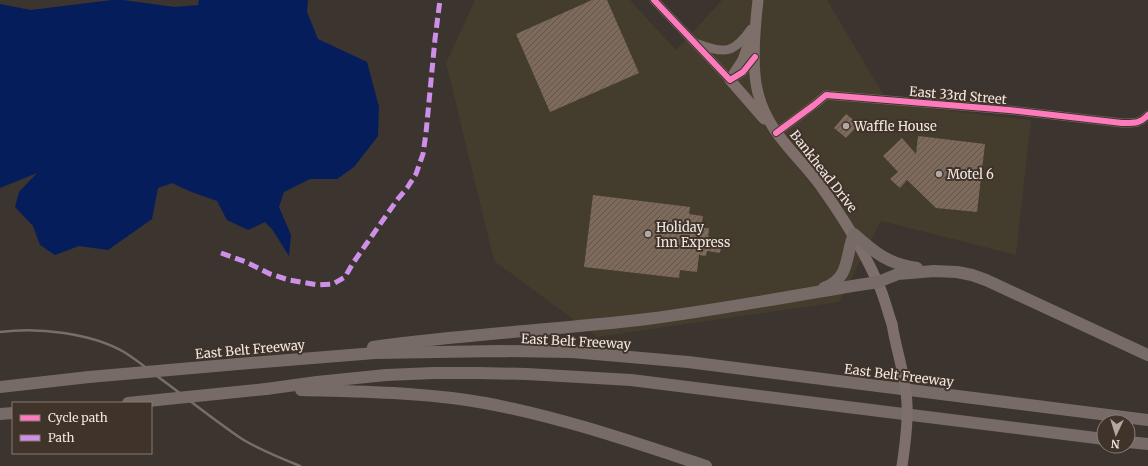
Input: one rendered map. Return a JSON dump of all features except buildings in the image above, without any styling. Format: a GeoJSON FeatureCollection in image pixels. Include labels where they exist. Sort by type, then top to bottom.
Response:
{"type":"FeatureCollection","features":[{"type":"Feature","properties":{"kind":"highway"},"geometry":{"type":"LineString","coordinates":[[814,292],[831,286],[842,274],[846,266],[850,243],[854,234],[875,252],[897,264],[934,271]]}},
{"type":"Feature","properties":{"kind":"highway"},"geometry":{"type":"LineString","coordinates":[[311,358],[393,344],[570,328],[648,319],[878,282],[898,274],[934,271],[957,272],[986,280],[1148,355]]}},
{"type":"Feature","properties":{"kind":"highway","name":"East Belt Freeway"},"geometry":{"type":"LineString","coordinates":[[0,387],[89,377],[375,354],[499,351],[572,352],[688,362],[1148,420]]}},
{"type":"Feature","properties":{"kind":"highway"},"geometry":{"type":"LineString","coordinates":[[138,402],[266,389],[317,382],[386,376],[434,373],[527,374],[631,380],[1096,438]]}},
{"type":"Feature","properties":{"kind":"highway"},"geometry":{"type":"LineString","coordinates":[[0,383],[29,384]]}},
{"type":"Feature","properties":{"kind":"highway"},"geometry":{"type":"LineString","coordinates":[[266,389],[377,392],[484,402],[554,418],[706,466]]}},
{"type":"Feature","properties":{"kind":"highway"},"geometry":{"type":"LineString","coordinates":[[0,414],[12,413]]}},
{"type":"Feature","properties":{"kind":"highway"},"geometry":{"type":"LineString","coordinates":[[1136,443],[1148,444]]}},
{"type":"Feature","properties":{"kind":"main road","name":"Bankhead Drive"},"geometry":{"type":"LineString","coordinates":[[758,0],[755,23],[755,72],[758,94],[763,109],[776,133],[820,184],[854,234],[878,282],[892,324],[907,404],[902,466]]}},
{"type":"Feature","properties":{"kind":"main road","name":"Bankhead Drive"},"geometry":{"type":"LineString","coordinates":[[730,80],[743,60],[755,23]]}},
{"type":"Feature","properties":{"kind":"main road"},"geometry":{"type":"LineString","coordinates":[[730,80],[776,133]]}},
{"type":"Feature","properties":{"kind":"street"},"geometry":{"type":"LineString","coordinates":[[654,0],[730,80],[743,72],[755,57]]}},
{"type":"Feature","properties":{"kind":"street"},"geometry":{"type":"LineString","coordinates":[[696,43],[718,49],[727,50],[733,48],[743,41],[755,23]]}},
{"type":"Feature","properties":{"kind":"street","name":"East 33rd Street"},"geometry":{"type":"LineString","coordinates":[[776,133],[826,95],[1010,110],[1122,123],[1138,123],[1144,120],[1148,115]]}},
{"type":"Feature","properties":{"kind":"shaded area"},"geometry":{"type":"Polygon","coordinates":[[[123,0],[175,7],[198,5],[199,0],[308,0],[307,12],[318,39],[367,62],[379,107],[378,136],[354,167],[337,179],[310,179],[284,192],[279,207],[291,235],[289,256],[272,229],[265,222],[248,230],[227,220],[217,201],[172,183],[158,188],[152,219],[108,250],[79,246],[55,255],[40,245],[33,226],[15,207],[19,192],[37,173],[0,188],[0,4],[31,10],[123,0]]]}},
{"type":"Feature","properties":{"kind":"shaded area"},"geometry":{"type":"Polygon","coordinates":[[[475,0],[630,0],[676,50],[722,0],[827,0],[889,104],[1031,120],[1016,255],[881,221],[839,302],[597,337],[494,261],[446,63],[475,0]]]}},
{"type":"Feature","properties":{"kind":"railway"},"geometry":{"type":"LineString","coordinates":[[0,332],[31,330],[47,331],[80,336],[111,345],[134,358],[242,439],[300,466]]}},
{"type":"Feature","properties":{"kind":"marked path"},"geometry":{"type":"LineString","coordinates":[[221,253],[246,262],[270,274],[289,280],[318,285],[333,284],[345,277],[353,263],[416,174],[423,154],[440,0]]}},
{"type":"Feature","properties":{"kind":"cycle path"},"geometry":{"type":"LineString","coordinates":[[654,0],[730,80],[743,72],[755,57]]}},
{"type":"Feature","properties":{"kind":"cycle path"},"geometry":{"type":"LineString","coordinates":[[776,133],[826,95],[1009,110],[1122,123],[1133,123],[1145,118],[1148,115]]}},
{"type":"Feature","properties":{"kind":"place","name":"Waffle House"},"geometry":{"type":"Point","coordinates":[846,126]}},
{"type":"Feature","properties":{"kind":"place","name":"Motel 6"},"geometry":{"type":"Point","coordinates":[939,174]}},
{"type":"Feature","properties":{"kind":"place","name":"Holiday Inn Express"},"geometry":{"type":"Point","coordinates":[648,234]}}]}
